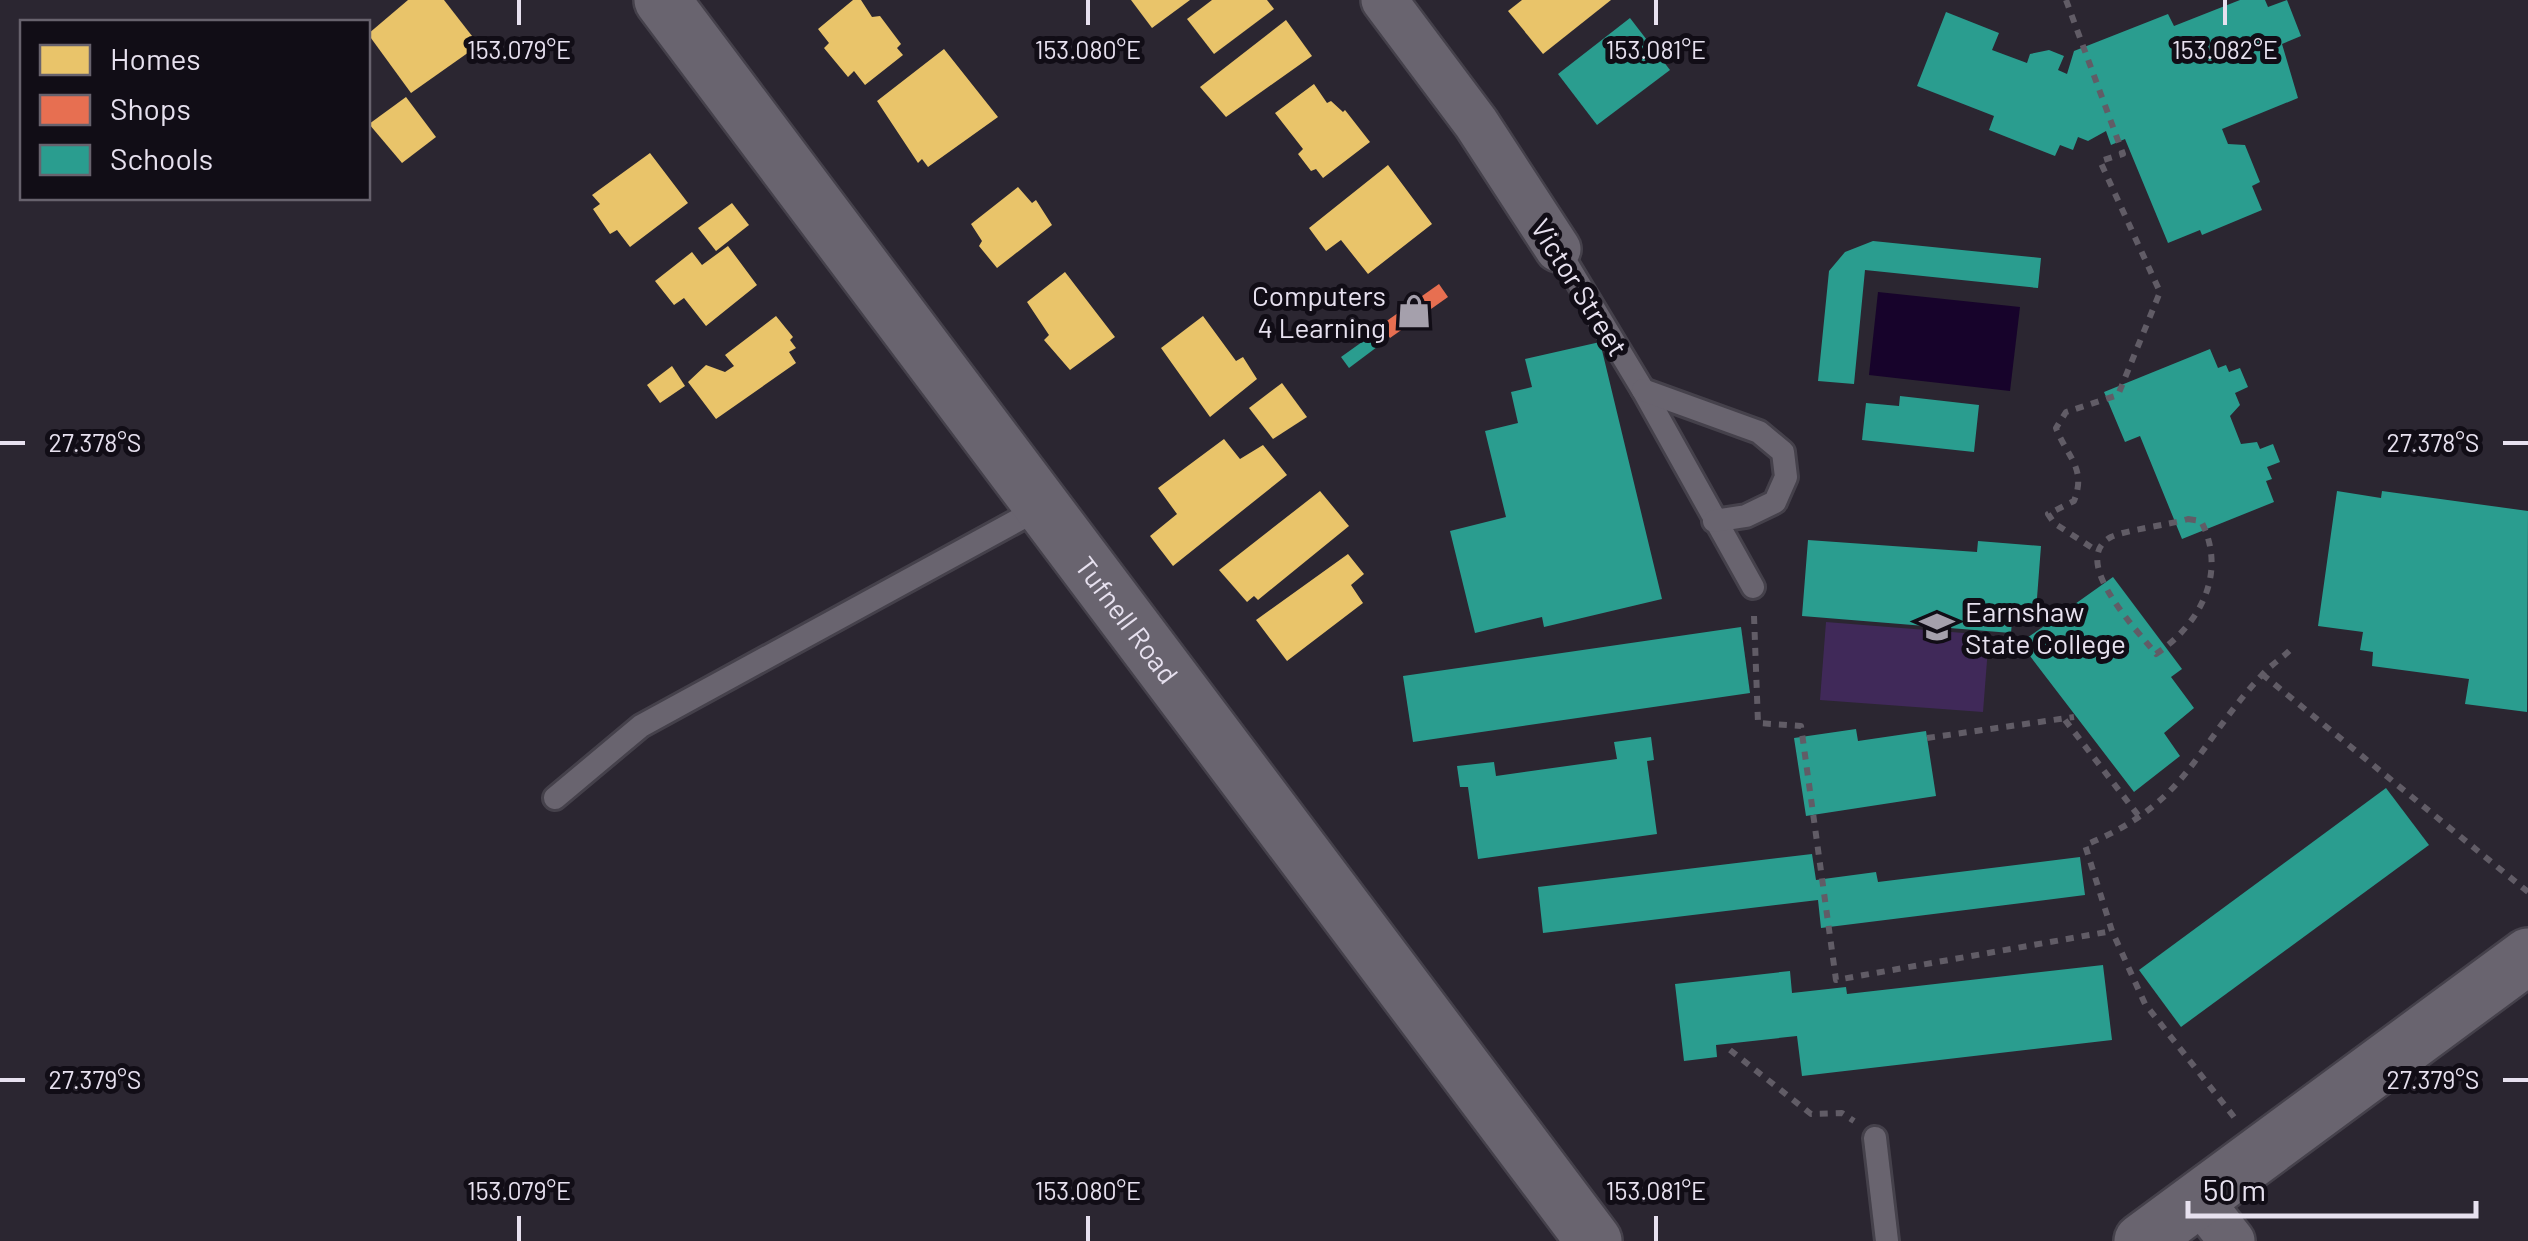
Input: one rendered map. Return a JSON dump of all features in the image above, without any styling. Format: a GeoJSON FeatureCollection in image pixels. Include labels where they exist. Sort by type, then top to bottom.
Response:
{"type":"FeatureCollection","features":[{"type":"Feature","properties":{"kind":"street","name":"Tufnell Road"},"geometry":{"type":"LineString","coordinates":[[662,0],[1594,1241]]}},
{"type":"Feature","properties":{"kind":"street","name":"Victor Street"},"geometry":{"type":"LineString","coordinates":[[1384,0],[1476,122],[1558,249]]}},
{"type":"Feature","properties":{"kind":"street"},"geometry":{"type":"LineString","coordinates":[[2142,1241],[2528,956]]}},
{"type":"Feature","properties":{"kind":"street"},"geometry":{"type":"LineString","coordinates":[[2198,1198],[2232,1241]]}},
{"type":"Feature","properties":{"kind":"lane","name":"Victor Street"},"geometry":{"type":"LineString","coordinates":[[1558,249],[1643,390],[1752,588]]}},
{"type":"Feature","properties":{"kind":"lane"},"geometry":{"type":"LineString","coordinates":[[1643,390],[1759,432],[1783,452],[1786,477],[1775,502],[1746,516],[1714,520]]}},
{"type":"Feature","properties":{"kind":"lane"},"geometry":{"type":"LineString","coordinates":[[555,798],[641,726],[1042,506]]}},
{"type":"Feature","properties":{"kind":"lane"},"geometry":{"type":"LineString","coordinates":[[1875,1138],[1887,1241]]}},
{"type":"Feature","properties":{"kind":"path"},"geometry":{"type":"LineString","coordinates":[[2066,0],[2123,154],[2100,162],[2160,292],[2118,395],[2066,412],[2056,428],[2078,467],[2081,482],[2074,501],[2048,514],[2054,523],[2097,550]]}},
{"type":"Feature","properties":{"kind":"path"},"geometry":{"type":"LineString","coordinates":[[2188,519],[2201,520],[2209,537],[2209,592],[2186,630],[2156,654],[2107,590],[2095,564],[2097,550],[2112,536],[2188,519]]}},
{"type":"Feature","properties":{"kind":"path"},"geometry":{"type":"LineString","coordinates":[[1752,588],[1758,723],[1802,726],[1836,980],[2112,932]]}},
{"type":"Feature","properties":{"kind":"path"},"geometry":{"type":"LineString","coordinates":[[2234,1117],[2145,1004],[2112,932],[2085,846],[2141,819],[2186,775],[2262,674],[2294,645]]}},
{"type":"Feature","properties":{"kind":"path"},"geometry":{"type":"LineString","coordinates":[[2262,674],[2528,892]]}},
{"type":"Feature","properties":{"kind":"path"},"geometry":{"type":"LineString","coordinates":[[1927,738],[2074,718]]}},
{"type":"Feature","properties":{"kind":"path"},"geometry":{"type":"LineString","coordinates":[[2064,719],[2141,819]]}},
{"type":"Feature","properties":{"kind":"path"},"geometry":{"type":"LineString","coordinates":[[1730,1050],[1810,1114],[1842,1113],[1875,1138]]}},
{"type":"Feature","properties":{"kind":"shaded area"},"geometry":{"type":"Polygon","coordinates":[[[1878,292],[2020,307],[2010,391],[1869,375],[1878,292]]]}},
{"type":"Feature","properties":{"kind":"shaded area"},"geometry":{"type":"Polygon","coordinates":[[[1826,622],[1989,635],[1983,712],[1820,700],[1826,622]]]}},
{"type":"Feature","properties":{"kind":"building: Homes"},"geometry":{"type":"Polygon","coordinates":[[[408,0],[444,0],[479,45],[411,93],[370,32],[408,0]]]}},
{"type":"Feature","properties":{"kind":"building: Homes"},"geometry":{"type":"Polygon","coordinates":[[[853,0],[861,0],[872,17],[880,16],[901,44],[897,48],[903,55],[865,85],[854,71],[848,77],[824,48],[829,43],[818,29],[853,0]]]}},
{"type":"Feature","properties":{"kind":"building: Homes"},"geometry":{"type":"Polygon","coordinates":[[[1131,0],[1190,0],[1152,28],[1131,0]]]}},
{"type":"Feature","properties":{"kind":"building: Homes"},"geometry":{"type":"Polygon","coordinates":[[[1212,0],[1267,0],[1274,9],[1214,54],[1187,19],[1212,0]]]}},
{"type":"Feature","properties":{"kind":"building: Homes"},"geometry":{"type":"Polygon","coordinates":[[[1522,0],[1611,0],[1543,54],[1508,11],[1522,0]]]}},
{"type":"Feature","properties":{"kind":"building: Homes"},"geometry":{"type":"Polygon","coordinates":[[[1286,20],[1312,56],[1226,117],[1200,87],[1286,20]]]}},
{"type":"Feature","properties":{"kind":"building: Homes"},"geometry":{"type":"Polygon","coordinates":[[[944,49],[998,117],[928,167],[922,159],[918,163],[877,101],[944,49]]]}},
{"type":"Feature","properties":{"kind":"building: Homes"},"geometry":{"type":"Polygon","coordinates":[[[1314,84],[1327,103],[1331,101],[1345,110],[1370,142],[1323,178],[1316,169],[1311,171],[1298,154],[1303,149],[1275,113],[1314,84]]]}},
{"type":"Feature","properties":{"kind":"building: Homes"},"geometry":{"type":"Polygon","coordinates":[[[406,97],[436,137],[402,163],[370,123],[406,97]]]}},
{"type":"Feature","properties":{"kind":"building: Homes"},"geometry":{"type":"Polygon","coordinates":[[[650,153],[688,203],[630,247],[617,230],[610,234],[593,209],[600,204],[592,195],[650,153]]]}},
{"type":"Feature","properties":{"kind":"building: Homes"},"geometry":{"type":"Polygon","coordinates":[[[1388,165],[1432,224],[1368,274],[1341,240],[1326,251],[1309,228],[1388,165]]]}},
{"type":"Feature","properties":{"kind":"building: Homes"},"geometry":{"type":"Polygon","coordinates":[[[1018,187],[1032,203],[1036,200],[1052,225],[997,268],[979,246],[982,241],[971,224],[1018,187]]]}},
{"type":"Feature","properties":{"kind":"building: Homes"},"geometry":{"type":"Polygon","coordinates":[[[732,203],[749,225],[716,251],[698,228],[732,203]]]}},
{"type":"Feature","properties":{"kind":"building: Homes"},"geometry":{"type":"Polygon","coordinates":[[[728,246],[757,285],[706,326],[684,298],[674,305],[655,281],[692,252],[702,265],[728,246]]]}},
{"type":"Feature","properties":{"kind":"building: Homes"},"geometry":{"type":"Polygon","coordinates":[[[1065,272],[1115,337],[1070,370],[1044,340],[1049,335],[1027,302],[1065,272]]]}},
{"type":"Feature","properties":{"kind":"building: Homes"},"geometry":{"type":"Polygon","coordinates":[[[776,316],[793,337],[790,340],[796,348],[789,352],[796,363],[716,419],[688,382],[706,365],[725,372],[734,366],[725,355],[776,316]]]}},
{"type":"Feature","properties":{"kind":"building: Homes"},"geometry":{"type":"Polygon","coordinates":[[[1203,316],[1236,361],[1243,357],[1257,379],[1210,417],[1161,348],[1203,316]]]}},
{"type":"Feature","properties":{"kind":"building: Homes"},"geometry":{"type":"Polygon","coordinates":[[[672,366],[685,386],[660,403],[647,385],[672,366]]]}},
{"type":"Feature","properties":{"kind":"building: Homes"},"geometry":{"type":"Polygon","coordinates":[[[1282,383],[1307,417],[1273,439],[1249,408],[1282,383]]]}},
{"type":"Feature","properties":{"kind":"building: Homes"},"geometry":{"type":"Polygon","coordinates":[[[1224,439],[1240,459],[1263,445],[1287,475],[1173,566],[1150,536],[1177,514],[1158,488],[1224,439]]]}},
{"type":"Feature","properties":{"kind":"building: Homes"},"geometry":{"type":"Polygon","coordinates":[[[1320,491],[1349,526],[1258,600],[1254,596],[1247,602],[1219,570],[1320,491]]]}},
{"type":"Feature","properties":{"kind":"building: Homes"},"geometry":{"type":"Polygon","coordinates":[[[1348,554],[1364,574],[1351,585],[1363,603],[1287,661],[1256,620],[1348,554]]]}},
{"type":"Feature","properties":{"kind":"building: Shops","name":"Computers 4 Learning"},"geometry":{"type":"Polygon","coordinates":[[[1439,284],[1448,297],[1390,338],[1381,325],[1439,284]]]}},
{"type":"Feature","properties":{"kind":"building: Schools"},"geometry":{"type":"Polygon","coordinates":[[[2240,0],[2265,0],[2268,7],[2287,0],[2301,36],[2282,44],[2298,98],[2222,129],[2228,144],[2245,145],[2260,182],[2252,186],[2262,210],[2202,235],[2200,230],[2168,243],[2125,139],[2111,145],[2106,131],[2088,141],[2078,137],[2073,150],[2060,145],[2055,156],[1989,130],[1994,116],[1917,86],[1946,12],[1999,33],[1992,50],[2027,63],[2030,54],[2049,50],[2064,56],[2058,70],[2067,74],[2074,51],[2168,14],[2174,26],[2240,0]]]}},
{"type":"Feature","properties":{"kind":"building: Schools"},"geometry":{"type":"Polygon","coordinates":[[[1630,18],[1670,70],[1597,125],[1558,74],[1630,18]]]}},
{"type":"Feature","properties":{"kind":"building: Schools"},"geometry":{"type":"Polygon","coordinates":[[[1873,241],[2041,258],[2038,288],[1865,270],[1854,384],[1818,381],[1829,271],[1845,252],[1873,241]]]}},
{"type":"Feature","properties":{"kind":"building: Schools"},"geometry":{"type":"Polygon","coordinates":[[[1369,337],[1377,347],[1349,368],[1341,357],[1369,337]]]}},
{"type":"Feature","properties":{"kind":"building: Schools"},"geometry":{"type":"Polygon","coordinates":[[[1600,342],[1662,599],[1544,627],[1542,617],[1475,633],[1450,531],[1506,517],[1485,431],[1518,423],[1511,392],[1532,387],[1525,359],[1600,342]]]}},
{"type":"Feature","properties":{"kind":"building: Schools"},"geometry":{"type":"Polygon","coordinates":[[[2210,349],[2218,368],[2226,365],[2229,372],[2240,368],[2248,387],[2235,393],[2240,405],[2230,416],[2241,444],[2257,442],[2260,449],[2273,444],[2280,462],[2267,467],[2272,479],[2266,481],[2274,502],[2182,539],[2140,436],[2125,442],[2104,392],[2210,349]]]}},
{"type":"Feature","properties":{"kind":"building: Schools"},"geometry":{"type":"Polygon","coordinates":[[[1900,396],[1979,405],[1974,452],[1862,440],[1866,403],[1899,406],[1900,396]]]}},
{"type":"Feature","properties":{"kind":"building: Schools"},"geometry":{"type":"Polygon","coordinates":[[[2337,491],[2381,498],[2382,491],[2528,511],[2527,712],[2465,704],[2469,679],[2372,666],[2373,652],[2360,650],[2363,632],[2318,626],[2337,491]]]}},
{"type":"Feature","properties":{"kind":"building: Schools"},"geometry":{"type":"Polygon","coordinates":[[[1808,540],[1977,552],[1978,541],[2041,546],[2036,611],[2013,610],[2011,633],[1802,616],[1808,540]]]}},
{"type":"Feature","properties":{"kind":"building: Schools"},"geometry":{"type":"Polygon","coordinates":[[[2113,577],[2182,669],[2171,677],[2194,708],[2164,733],[2180,756],[2134,792],[2020,643],[2113,577]]]}},
{"type":"Feature","properties":{"kind":"building: Schools"},"geometry":{"type":"Polygon","coordinates":[[[1741,627],[1750,693],[1413,742],[1403,676],[1741,627]]]}},
{"type":"Feature","properties":{"kind":"building: Schools"},"geometry":{"type":"Polygon","coordinates":[[[1856,729],[1858,741],[1926,731],[1936,796],[1806,816],[1794,738],[1856,729]]]}},
{"type":"Feature","properties":{"kind":"building: Schools"},"geometry":{"type":"Polygon","coordinates":[[[1651,737],[1654,760],[1647,761],[1657,834],[1478,859],[1468,787],[1460,787],[1457,766],[1494,762],[1496,776],[1617,759],[1614,742],[1651,737]]]}},
{"type":"Feature","properties":{"kind":"building: Schools"},"geometry":{"type":"Polygon","coordinates":[[[2386,788],[2429,845],[2181,1027],[2139,970],[2386,788]]]}},
{"type":"Feature","properties":{"kind":"building: Schools"},"geometry":{"type":"Polygon","coordinates":[[[1812,854],[1816,880],[1876,872],[1878,882],[2080,857],[2085,895],[1821,928],[1818,900],[1543,933],[1538,887],[1812,854]]]}},
{"type":"Feature","properties":{"kind":"building: Schools"},"geometry":{"type":"Polygon","coordinates":[[[2103,965],[2112,1040],[1802,1076],[1797,1036],[1716,1045],[1717,1057],[1684,1061],[1675,984],[1790,971],[1792,993],[1846,987],[1847,994],[2103,965]]]}},
{"type":"Feature","properties":{"kind":"place","name":"Computers 4 Learning"},"geometry":{"type":"Point","coordinates":[1414,311]}},
{"type":"Feature","properties":{"kind":"place","name":"Earnshaw State College"},"geometry":{"type":"Point","coordinates":[1937,627]}}]}
